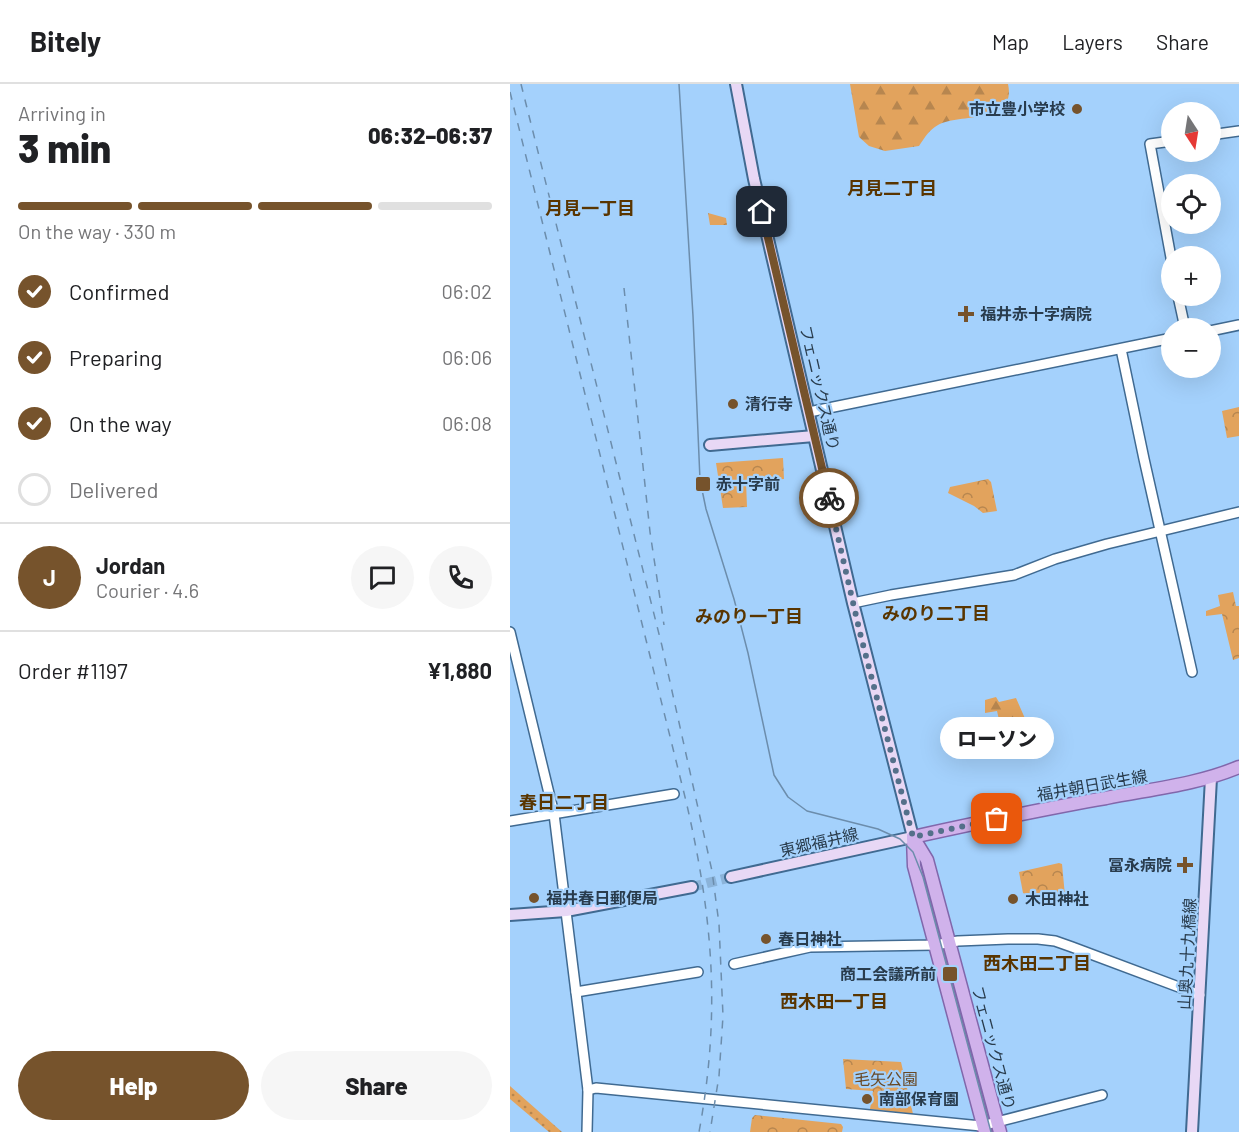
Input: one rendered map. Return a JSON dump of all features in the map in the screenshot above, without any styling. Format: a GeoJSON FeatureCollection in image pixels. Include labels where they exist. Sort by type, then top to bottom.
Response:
{"type":"FeatureCollection","features":[{"type":"Feature","properties":{"kind":"main road","name":"フェニックス通り"},"geometry":{"type":"LineString","coordinates":[[736,84],[754,179],[853,603],[913,837],[914,866],[984,1129]]}},
{"type":"Feature","properties":{"kind":"main road"},"geometry":{"type":"LineString","coordinates":[[710,445],[814,436]]}},
{"type":"Feature","properties":{"kind":"main road","name":"福井朝日武生線"},"geometry":{"type":"LineString","coordinates":[[913,837],[1211,778],[1239,767]]}},
{"type":"Feature","properties":{"kind":"main road","name":"山奥九十九橋線"},"geometry":{"type":"LineString","coordinates":[[1192,1132],[1211,778]]}},
{"type":"Feature","properties":{"kind":"main road","name":"フェニックス通り"},"geometry":{"type":"LineString","coordinates":[[913,837],[927,860],[998,1127]]}},
{"type":"Feature","properties":{"kind":"main road","name":"東郷福井線"},"geometry":{"type":"LineString","coordinates":[[731,877],[913,837]]}},
{"type":"Feature","properties":{"kind":"main road"},"geometry":{"type":"LineString","coordinates":[[510,915],[566,911],[692,887]]}},
{"type":"Feature","properties":{"kind":"street"},"geometry":{"type":"LineString","coordinates":[[1221,133],[1239,131]]}},
{"type":"Feature","properties":{"kind":"street"},"geometry":{"type":"LineString","coordinates":[[1161,142],[1149,144],[1169,246]]}},
{"type":"Feature","properties":{"kind":"street"},"geometry":{"type":"LineString","coordinates":[[1221,329],[1239,325]]}},
{"type":"Feature","properties":{"kind":"street"},"geometry":{"type":"LineString","coordinates":[[809,412],[1161,341]]}},
{"type":"Feature","properties":{"kind":"street"},"geometry":{"type":"LineString","coordinates":[[1121,349],[1192,672]]}},
{"type":"Feature","properties":{"kind":"street"},"geometry":{"type":"LineString","coordinates":[[853,603],[1014,575],[1055,559],[1239,512]]}},
{"type":"Feature","properties":{"kind":"street"},"geometry":{"type":"LineString","coordinates":[[510,632],[554,814],[588,1090],[586,1132]]}},
{"type":"Feature","properties":{"kind":"street"},"geometry":{"type":"LineString","coordinates":[[510,821],[674,794]]}},
{"type":"Feature","properties":{"kind":"street"},"geometry":{"type":"LineString","coordinates":[[734,964],[810,947],[935,945],[949,942],[1008,939],[1055,941],[1200,995]]}},
{"type":"Feature","properties":{"kind":"street"},"geometry":{"type":"LineString","coordinates":[[576,992],[698,972]]}},
{"type":"Feature","properties":{"kind":"street"},"geometry":{"type":"LineString","coordinates":[[588,1090],[596,1088],[984,1129],[998,1127],[1102,1095]]}},
{"type":"Feature","properties":{"kind":"green space"},"geometry":{"type":"Polygon","coordinates":[[[850,84],[1008,84],[1008,97],[1004,106],[995,112],[947,121],[938,125],[930,131],[919,146],[885,151],[869,146],[859,137],[850,84]]]}},
{"type":"Feature","properties":{"kind":"green space"},"geometry":{"type":"Polygon","coordinates":[[[708,213],[726,218],[727,225],[710,225],[708,213]]]}},
{"type":"Feature","properties":{"kind":"green space"},"geometry":{"type":"Polygon","coordinates":[[[1239,407],[1239,436],[1227,438],[1222,411],[1239,407]]]}},
{"type":"Feature","properties":{"kind":"green space"},"geometry":{"type":"Polygon","coordinates":[[[783,458],[784,479],[746,481],[747,507],[723,508],[716,463],[783,458]]]}},
{"type":"Feature","properties":{"kind":"green space"},"geometry":{"type":"Polygon","coordinates":[[[988,479],[991,482],[997,511],[983,513],[948,493],[950,487],[988,479]]]}},
{"type":"Feature","properties":{"kind":"green space"},"geometry":{"type":"Polygon","coordinates":[[[1233,592],[1236,606],[1239,606],[1239,658],[1233,660],[1222,614],[1206,616],[1206,611],[1220,606],[1218,595],[1233,592]]]}},
{"type":"Feature","properties":{"kind":"green space"},"geometry":{"type":"Polygon","coordinates":[[[996,697],[999,702],[1016,698],[1027,723],[1017,725],[1017,729],[1006,734],[1008,751],[997,750],[982,753],[979,739],[995,735],[1000,724],[997,711],[985,713],[985,700],[996,697]]]}},
{"type":"Feature","properties":{"kind":"green space"},"geometry":{"type":"Polygon","coordinates":[[[1062,864],[1065,896],[1029,896],[1023,893],[1019,872],[1062,864]]]}},
{"type":"Feature","properties":{"kind":"green space","name":"毛矢公園"},"geometry":{"type":"Polygon","coordinates":[[[843,1059],[901,1062],[913,1114],[870,1109],[873,1091],[846,1089],[843,1059]]]}},
{"type":"Feature","properties":{"kind":"green space"},"geometry":{"type":"Polygon","coordinates":[[[510,1086],[562,1132],[549,1132],[510,1099],[510,1086]]]}},
{"type":"Feature","properties":{"kind":"green space"},"geometry":{"type":"Polygon","coordinates":[[[755,1115],[841,1124],[843,1127],[842,1132],[750,1132],[752,1118],[755,1115]]]}},
{"type":"Feature","properties":{"kind":"tunnel"},"geometry":{"type":"LineString","coordinates":[[692,887],[731,877]]}},
{"type":"Feature","properties":{"kind":"tram line"},"geometry":{"type":"LineString","coordinates":[[679,84],[700,480],[706,509],[748,653],[774,775],[788,797],[807,811],[878,829],[900,839],[913,852],[923,877],[991,1132]]}},
{"type":"Feature","properties":{"kind":"railway"},"geometry":{"type":"LineString","coordinates":[[521,84],[662,646],[712,871],[719,924],[723,1016],[719,1076],[710,1132]]}},
{"type":"Feature","properties":{"kind":"railway"},"geometry":{"type":"LineString","coordinates":[[510,92],[686,801],[703,885],[711,966],[712,1006],[706,1088],[699,1132]]}},
{"type":"Feature","properties":{"kind":"railway"},"geometry":{"type":"LineString","coordinates":[[624,288],[650,532],[664,625]]}},
{"type":"Feature","properties":{"kind":"way so far"},"geometry":{"type":"LineString","coordinates":[[829,498],[860,633],[913,837],[997,819]]}},
{"type":"Feature","properties":{"kind":"place","name":"市立豊小学校"},"geometry":{"type":"Point","coordinates":[1077,109]}},
{"type":"Feature","properties":{"kind":"place","name":"福井赤十字病院"},"geometry":{"type":"Point","coordinates":[966,314]}},
{"type":"Feature","properties":{"kind":"place","name":"清行寺"},"geometry":{"type":"Point","coordinates":[733,404]}},
{"type":"Feature","properties":{"kind":"place","name":"赤十字前"},"geometry":{"type":"Point","coordinates":[703,484]}},
{"type":"Feature","properties":{"kind":"place","name":"ローソン"},"geometry":{"type":"Point","coordinates":[997,819]}},
{"type":"Feature","properties":{"kind":"place","name":"冨永病院"},"geometry":{"type":"Point","coordinates":[1185,865]}},
{"type":"Feature","properties":{"kind":"place","name":"福井春日郵便局"},"geometry":{"type":"Point","coordinates":[534,898]}},
{"type":"Feature","properties":{"kind":"place","name":"木田神社"},"geometry":{"type":"Point","coordinates":[1013,899]}},
{"type":"Feature","properties":{"kind":"place","name":"春日神社"},"geometry":{"type":"Point","coordinates":[766,939]}},
{"type":"Feature","properties":{"kind":"place","name":"商工会議所前"},"geometry":{"type":"Point","coordinates":[950,974]}},
{"type":"Feature","properties":{"kind":"place","name":"南部保育園"},"geometry":{"type":"Point","coordinates":[867,1099]}},
{"type":"Feature","properties":{"kind":"district","name":"月見二丁目"},"geometry":{"type":"Point","coordinates":[892,189]}},
{"type":"Feature","properties":{"kind":"district","name":"月見一丁目"},"geometry":{"type":"Point","coordinates":[590,209]}},
{"type":"Feature","properties":{"kind":"district","name":"みのり二丁目"},"geometry":{"type":"Point","coordinates":[936,614]}},
{"type":"Feature","properties":{"kind":"district","name":"みのり一丁目"},"geometry":{"type":"Point","coordinates":[749,617]}},
{"type":"Feature","properties":{"kind":"district","name":"春日二丁目"},"geometry":{"type":"Point","coordinates":[564,803]}},
{"type":"Feature","properties":{"kind":"district","name":"西木田二丁目"},"geometry":{"type":"Point","coordinates":[1037,964]}},
{"type":"Feature","properties":{"kind":"district","name":"西木田一丁目"},"geometry":{"type":"Point","coordinates":[834,1002]}},
{"type":"Feature","properties":{"kind":"route"},"geometry":{"type":"LineString","coordinates":[[762,212],[829,498]]}}]}
